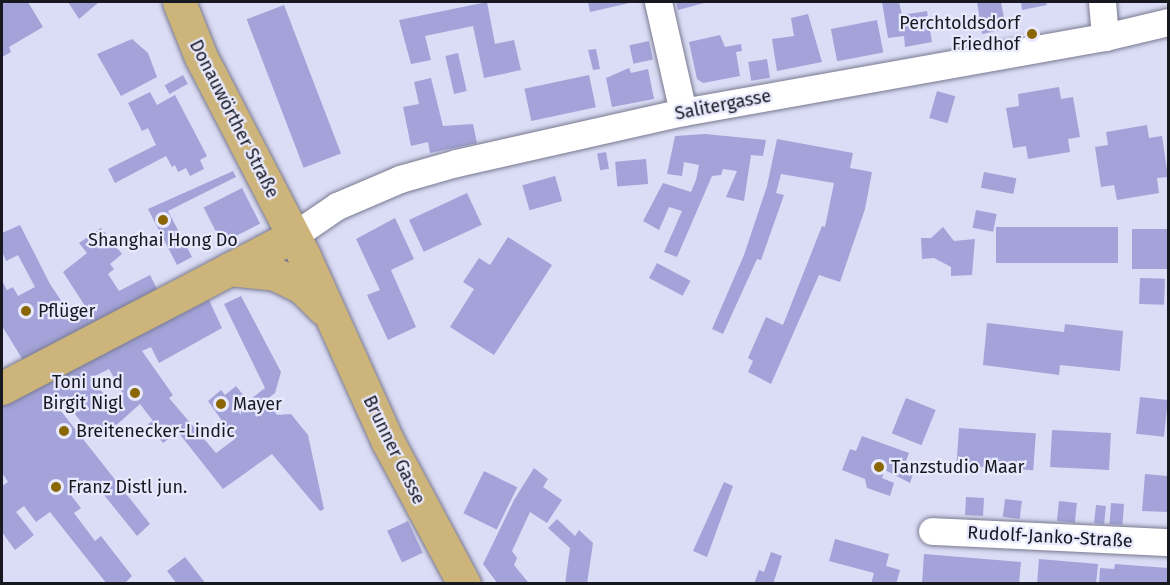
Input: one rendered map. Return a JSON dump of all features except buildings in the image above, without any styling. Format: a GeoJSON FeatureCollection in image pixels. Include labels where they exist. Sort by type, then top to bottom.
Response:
{"type":"FeatureCollection","features":[{"type":"Feature","properties":{"kind":"main road","name":"Donauwörther Straße"},"geometry":{"type":"LineString","coordinates":[[179,2],[201,57],[293,236]]}},
{"type":"Feature","properties":{"kind":"main road"},"geometry":{"type":"LineString","coordinates":[[2,388],[293,236]]}},
{"type":"Feature","properties":{"kind":"main road","name":"Brunner Gasse"},"geometry":{"type":"LineString","coordinates":[[293,236],[388,442],[465,584]]}},
{"type":"Feature","properties":{"kind":"main road","name":"Brunner Gasse"},"geometry":{"type":"LineString","coordinates":[[230,269],[275,274],[302,287],[329,313]]}},
{"type":"Feature","properties":{"kind":"street"},"geometry":{"type":"LineString","coordinates":[[658,2],[682,112]]}},
{"type":"Feature","properties":{"kind":"street"},"geometry":{"type":"LineString","coordinates":[[1102,2],[1105,37]]}},
{"type":"Feature","properties":{"kind":"street","name":"Salitergasse"},"geometry":{"type":"LineString","coordinates":[[293,236],[324,212],[400,179],[682,112],[1105,37],[1168,22]]}},
{"type":"Feature","properties":{"kind":"street","name":"Rudolf-Janko-Straße"},"geometry":{"type":"LineString","coordinates":[[932,531],[1168,542]]}},
{"type":"Feature","properties":{"kind":"place","name":"Perchtoldsdorf Friedhof"},"geometry":{"type":"Point","coordinates":[1032,34]}},
{"type":"Feature","properties":{"kind":"place","name":"Shanghai Hong Do"},"geometry":{"type":"Point","coordinates":[163,220]}},
{"type":"Feature","properties":{"kind":"place","name":"Pflüger"},"geometry":{"type":"Point","coordinates":[26,311]}},
{"type":"Feature","properties":{"kind":"place","name":"Toni und Birgit Nigl"},"geometry":{"type":"Point","coordinates":[135,393]}},
{"type":"Feature","properties":{"kind":"place","name":"Mayer"},"geometry":{"type":"Point","coordinates":[221,404]}},
{"type":"Feature","properties":{"kind":"place","name":"Breitenecker-Lindic"},"geometry":{"type":"Point","coordinates":[64,431]}},
{"type":"Feature","properties":{"kind":"place","name":"Tanzstudio Maar"},"geometry":{"type":"Point","coordinates":[879,467]}},
{"type":"Feature","properties":{"kind":"place","name":"Franz Distl jun."},"geometry":{"type":"Point","coordinates":[56,487]}}]}
